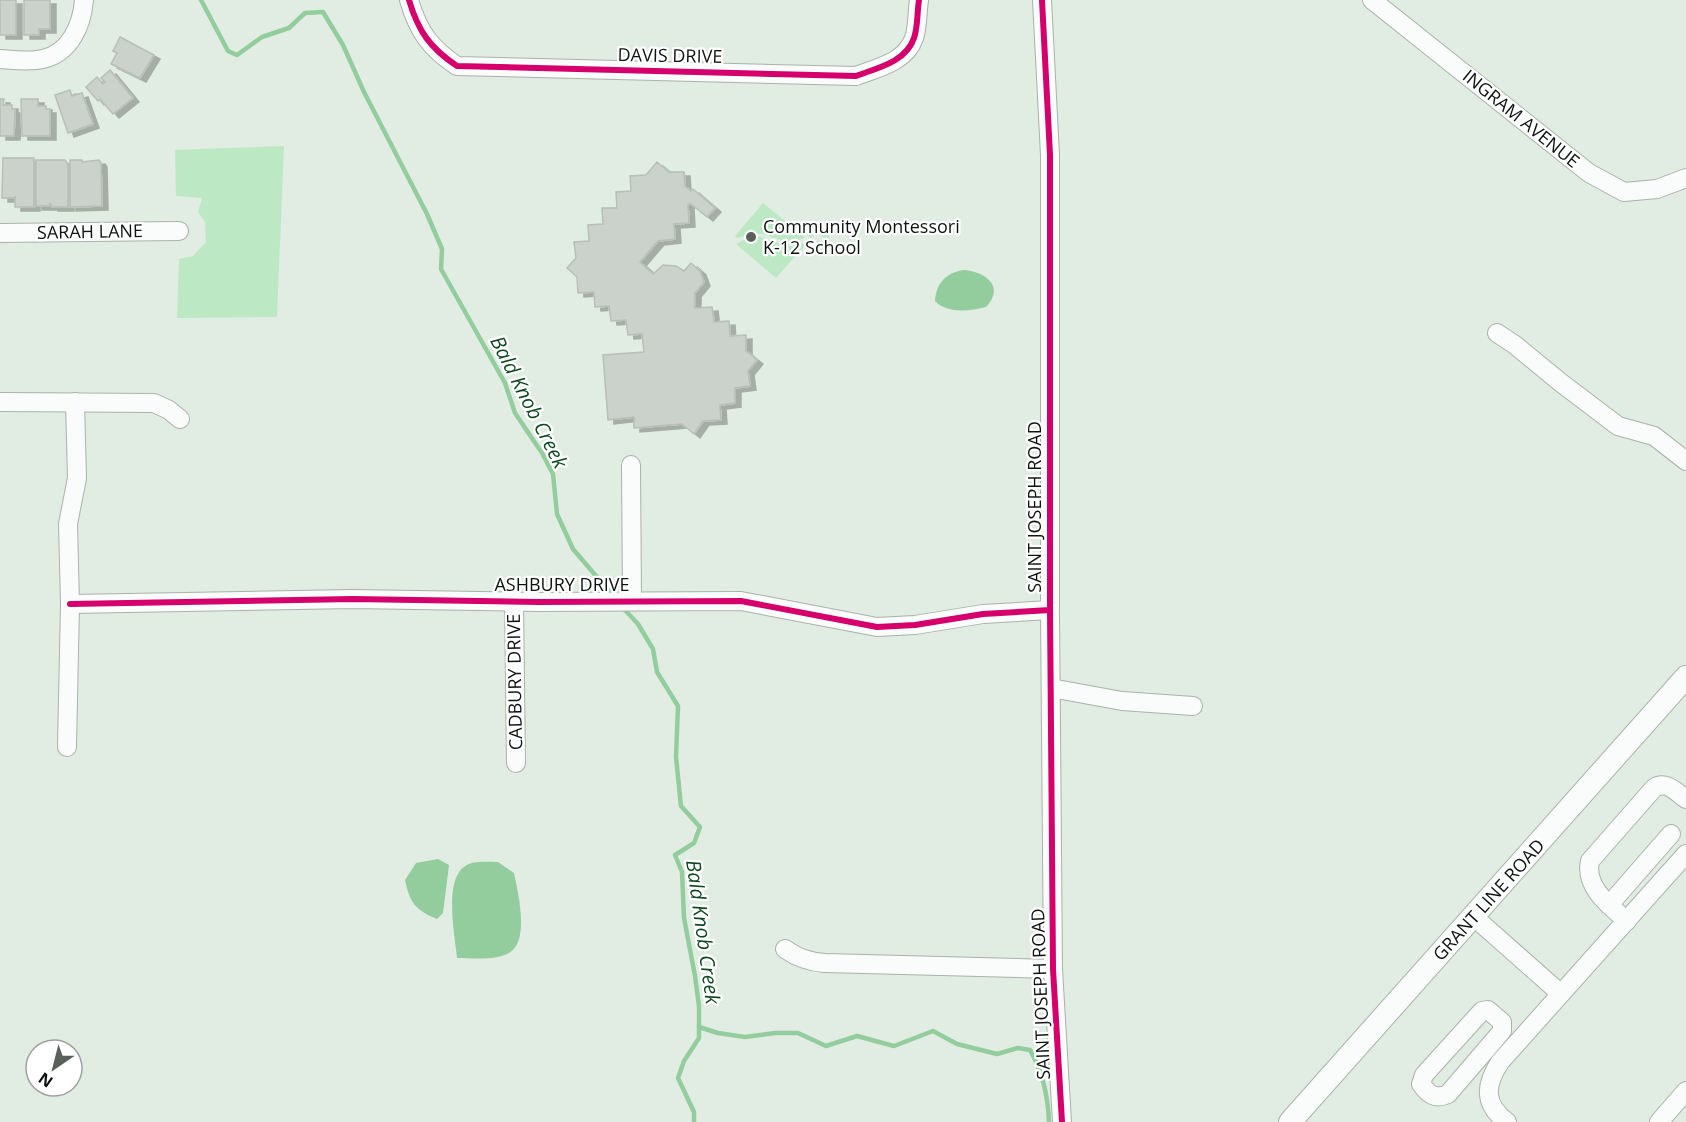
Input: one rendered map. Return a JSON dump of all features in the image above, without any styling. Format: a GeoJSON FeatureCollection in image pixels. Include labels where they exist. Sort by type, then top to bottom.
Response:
{"type":"FeatureCollection","features":[{"type":"Feature","properties":{"kind":"main road","name":"GRANT LINE ROAD"},"geometry":{"type":"LineString","coordinates":[[1290,1122],[1686,677]]}},
{"type":"Feature","properties":{"kind":"street"},"geometry":{"type":"LineString","coordinates":[[0,59],[29,61],[46,59],[62,50],[73,38],[80,22],[84,0]]}},
{"type":"Feature","properties":{"kind":"street","name":"DAVIS DRIVE"},"geometry":{"type":"LineString","coordinates":[[409,0],[421,32],[441,56],[457,66],[856,76],[891,63],[907,51],[914,38],[919,0]]}},
{"type":"Feature","properties":{"kind":"street","name":"SAINT JOSEPH ROAD"},"geometry":{"type":"LineString","coordinates":[[1042,0],[1050,155],[1053,969],[1062,1122]]}},
{"type":"Feature","properties":{"kind":"street","name":"INGRAM AVENUE"},"geometry":{"type":"LineString","coordinates":[[1372,0],[1589,173],[1624,192],[1657,189],[1686,178]]}},
{"type":"Feature","properties":{"kind":"street","name":"SARAH LANE"},"geometry":{"type":"LineString","coordinates":[[0,233],[179,231]]}},
{"type":"Feature","properties":{"kind":"street"},"geometry":{"type":"LineString","coordinates":[[1497,333],[1618,426],[1654,436],[1686,461]]}},
{"type":"Feature","properties":{"kind":"street"},"geometry":{"type":"LineString","coordinates":[[0,402],[154,403],[169,410],[180,419]]}},
{"type":"Feature","properties":{"kind":"street"},"geometry":{"type":"LineString","coordinates":[[67,747],[70,604],[68,524],[77,478],[75,402]]}},
{"type":"Feature","properties":{"kind":"street"},"geometry":{"type":"LineString","coordinates":[[630,600],[631,465]]}},
{"type":"Feature","properties":{"kind":"street","name":"ASHBURY DRIVE"},"geometry":{"type":"LineString","coordinates":[[70,604],[353,599],[741,601],[877,627],[915,625],[983,614],[1050,610]]}},
{"type":"Feature","properties":{"kind":"street","name":"CADBURY DRIVE"},"geometry":{"type":"LineString","coordinates":[[514,601],[516,763]]}},
{"type":"Feature","properties":{"kind":"street"},"geometry":{"type":"LineString","coordinates":[[1051,687],[1122,701],[1193,706]]}},
{"type":"Feature","properties":{"kind":"street"},"geometry":{"type":"LineString","coordinates":[[1627,921],[1598,895],[1588,870],[1590,861],[1654,788],[1666,785],[1686,799]]}},
{"type":"Feature","properties":{"kind":"street"},"geometry":{"type":"LineString","coordinates":[[1609,905],[1671,834]]}},
{"type":"Feature","properties":{"kind":"street"},"geometry":{"type":"LineString","coordinates":[[1507,1122],[1494,1108],[1489,1098],[1489,1085],[1493,1073],[1560,993],[1680,861],[1656,852]]}},
{"type":"Feature","properties":{"kind":"street"},"geometry":{"type":"LineString","coordinates":[[1474,917],[1560,993]]}},
{"type":"Feature","properties":{"kind":"street"},"geometry":{"type":"LineString","coordinates":[[785,949],[809,962],[1053,969]]}},
{"type":"Feature","properties":{"kind":"street"},"geometry":{"type":"LineString","coordinates":[[1488,1010],[1502,1022],[1502,1031],[1477,1061],[1448,1094],[1436,1097],[1427,1093],[1421,1084],[1424,1075],[1482,1011],[1488,1010]]}},
{"type":"Feature","properties":{"kind":"street"},"geometry":{"type":"LineString","coordinates":[[1477,1061],[1493,1073]]}},
{"type":"Feature","properties":{"kind":"street"},"geometry":{"type":"LineString","coordinates":[[1659,1122],[1686,1091]]}},
{"type":"Feature","properties":{"kind":"shaded area"},"geometry":{"type":"Polygon","coordinates":[[[284,146],[277,317],[177,318],[179,259],[193,256],[206,242],[205,222],[198,212],[202,198],[176,196],[175,150],[284,146]]]}},
{"type":"Feature","properties":{"kind":"shaded area"},"geometry":{"type":"Polygon","coordinates":[[[763,203],[805,237],[788,242],[762,234],[749,234],[737,238],[735,236],[763,203]]]}},
{"type":"Feature","properties":{"kind":"shaded area"},"geometry":{"type":"Polygon","coordinates":[[[808,223],[827,229],[830,235],[828,240],[816,232],[811,238],[793,224],[808,223]]]}},
{"type":"Feature","properties":{"kind":"shaded area"},"geometry":{"type":"Polygon","coordinates":[[[750,237],[760,237],[783,244],[802,243],[805,245],[776,278],[736,244],[750,237]]]}},
{"type":"Feature","properties":{"kind":"shaded area"},"geometry":{"type":"Polygon","coordinates":[[[963,270],[978,273],[990,281],[994,292],[986,307],[952,310],[935,301],[937,289],[943,280],[963,270]]]}},
{"type":"Feature","properties":{"kind":"shaded area"},"geometry":{"type":"Polygon","coordinates":[[[438,859],[449,865],[443,913],[437,919],[415,905],[409,895],[405,880],[416,863],[438,859]]]}},
{"type":"Feature","properties":{"kind":"shaded area"},"geometry":{"type":"Polygon","coordinates":[[[498,862],[514,873],[521,916],[519,939],[515,947],[503,956],[483,959],[457,958],[452,906],[455,880],[461,870],[469,864],[498,862]]]}},
{"type":"Feature","properties":{"kind":"building"},"geometry":{"type":"Polygon","coordinates":[[[0,0],[16,0],[16,35],[0,35],[0,0]]]}},
{"type":"Feature","properties":{"kind":"building"},"geometry":{"type":"Polygon","coordinates":[[[24,0],[50,0],[50,29],[39,29],[39,35],[24,35],[24,0]]]}},
{"type":"Feature","properties":{"kind":"building"},"geometry":{"type":"Polygon","coordinates":[[[120,37],[154,55],[140,78],[111,64],[117,53],[113,51],[120,37]]]}},
{"type":"Feature","properties":{"kind":"building"},"geometry":{"type":"Polygon","coordinates":[[[110,70],[133,98],[113,114],[86,87],[97,77],[103,84],[105,82],[101,78],[110,70]]]}},
{"type":"Feature","properties":{"kind":"building"},"geometry":{"type":"Polygon","coordinates":[[[70,90],[72,96],[82,93],[93,124],[68,133],[55,95],[70,90]]]}},
{"type":"Feature","properties":{"kind":"building"},"geometry":{"type":"Polygon","coordinates":[[[0,99],[4,99],[3,105],[12,105],[12,109],[15,109],[14,136],[0,136],[0,99]]]}},
{"type":"Feature","properties":{"kind":"building"},"geometry":{"type":"Polygon","coordinates":[[[21,99],[38,99],[38,106],[46,106],[46,109],[50,109],[50,136],[22,136],[21,99]]]}},
{"type":"Feature","properties":{"kind":"building"},"geometry":{"type":"Polygon","coordinates":[[[3,158],[34,158],[34,207],[15,207],[15,198],[2,198],[3,158]]]}},
{"type":"Feature","properties":{"kind":"building"},"geometry":{"type":"Polygon","coordinates":[[[36,160],[65,160],[68,164],[68,207],[52,207],[50,203],[50,206],[36,206],[36,160]]]}},
{"type":"Feature","properties":{"kind":"building"},"geometry":{"type":"Polygon","coordinates":[[[70,160],[82,160],[82,162],[99,160],[101,163],[102,206],[70,207],[70,160]]]}},
{"type":"Feature","properties":{"kind":"building"},"geometry":{"type":"Polygon","coordinates":[[[657,162],[669,172],[684,172],[685,186],[691,191],[693,189],[715,208],[707,217],[690,203],[688,205],[689,223],[674,224],[675,239],[658,241],[640,262],[653,274],[663,265],[676,266],[684,271],[691,263],[700,271],[704,282],[695,293],[695,308],[712,307],[714,322],[729,321],[730,336],[746,335],[746,351],[757,360],[748,371],[750,386],[735,388],[735,403],[720,405],[721,420],[703,421],[694,434],[682,424],[634,428],[634,417],[608,420],[603,355],[644,352],[642,334],[628,335],[626,320],[611,321],[609,306],[595,307],[594,292],[578,293],[577,277],[567,268],[576,258],[574,242],[589,241],[588,225],[603,224],[602,208],[617,208],[616,192],[631,191],[630,176],[646,175],[657,162]]]}},
{"type":"Feature","properties":{"kind":"waterway","name":"Bald Knob Creek"},"geometry":{"type":"LineString","coordinates":[[201,0],[228,51],[237,55],[262,37],[289,28],[305,13],[323,12],[343,45],[364,92],[427,214],[442,249],[441,269],[505,383],[515,413],[553,474],[557,514],[573,549],[614,597]]}},
{"type":"Feature","properties":{"kind":"waterway","name":"Bald Knob Creek"},"geometry":{"type":"LineString","coordinates":[[623,608],[638,624],[653,649],[657,672],[678,706],[676,757],[681,806],[700,827],[694,843],[675,855],[682,872],[684,918],[699,1006],[699,1038],[684,1061],[678,1078],[694,1112],[694,1122]]}},
{"type":"Feature","properties":{"kind":"waterway"},"geometry":{"type":"LineString","coordinates":[[699,1027],[718,1033],[745,1037],[798,1033],[826,1046],[857,1036],[894,1046],[933,1031],[957,1044],[997,1054],[1018,1048],[1030,1050],[1044,1084],[1049,1122]]}},
{"type":"Feature","properties":{"kind":"cycle path"},"geometry":{"type":"LineString","coordinates":[[409,0],[416,21],[426,38],[457,66],[856,76],[890,63],[905,53],[914,38],[919,0]]}},
{"type":"Feature","properties":{"kind":"cycle path"},"geometry":{"type":"LineString","coordinates":[[1042,0],[1050,155],[1053,969],[1062,1122]]}},
{"type":"Feature","properties":{"kind":"cycle path"},"geometry":{"type":"LineString","coordinates":[[70,604],[353,599],[538,602],[741,601],[877,627],[915,625],[983,614],[1050,610]]}},
{"type":"Feature","properties":{"kind":"place","name":"Community Montessori K-12 School"},"geometry":{"type":"Point","coordinates":[751,237]}}]}
